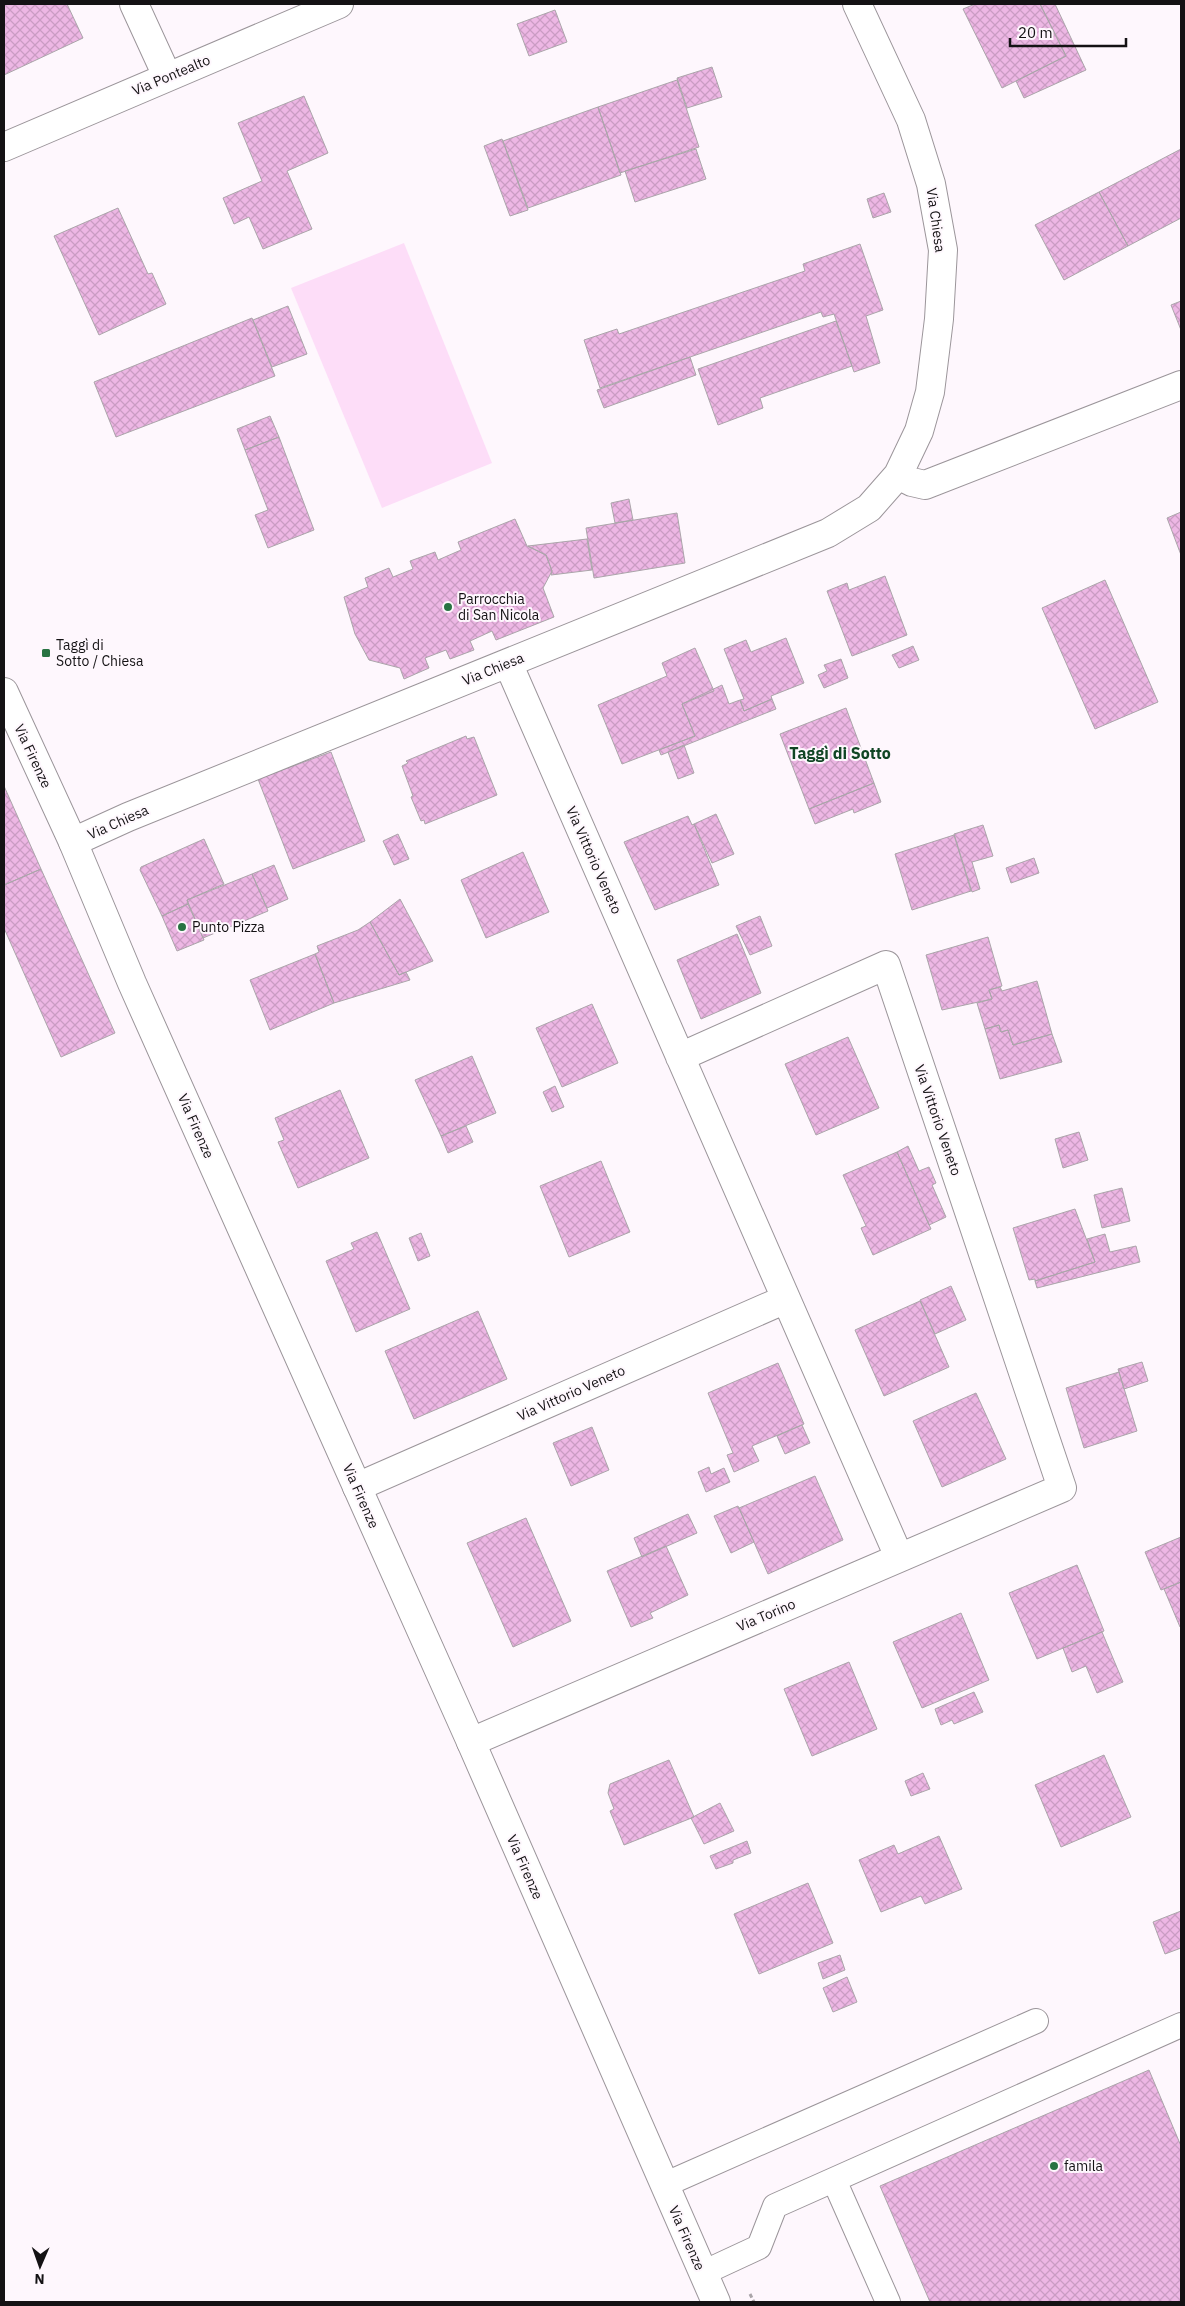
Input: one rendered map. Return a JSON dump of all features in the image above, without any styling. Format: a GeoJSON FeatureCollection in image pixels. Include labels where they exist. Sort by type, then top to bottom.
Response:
{"type":"FeatureCollection","features":[{"type":"Feature","properties":{"kind":"street"},"geometry":{"type":"LineString","coordinates":[[134,4],[167,76]]}},
{"type":"Feature","properties":{"kind":"street","name":"Via Pontealto"},"geometry":{"type":"LineString","coordinates":[[4,147],[339,4]]}},
{"type":"Feature","properties":{"kind":"street","name":"Via Chiesa"},"geometry":{"type":"LineString","coordinates":[[73,842],[137,813],[828,534],[869,508],[898,475],[919,431],[930,392],[939,318],[943,250],[931,184],[910,120],[857,4]]}},
{"type":"Feature","properties":{"kind":"street"},"geometry":{"type":"LineString","coordinates":[[898,475],[912,482],[925,485],[1181,385]]}},
{"type":"Feature","properties":{"kind":"street","name":"Via Vittorio Veneto"},"geometry":{"type":"LineString","coordinates":[[508,663],[899,1557]]}},
{"type":"Feature","properties":{"kind":"street","name":"Via Firenze"},"geometry":{"type":"LineString","coordinates":[[4,692],[73,842],[132,983],[471,1742],[716,2302]]}},
{"type":"Feature","properties":{"kind":"street","name":"Via Vittorio Veneto"},"geometry":{"type":"LineString","coordinates":[[680,1057],[886,965],[1062,1488]]}},
{"type":"Feature","properties":{"kind":"street","name":"Via Vittorio Veneto"},"geometry":{"type":"LineString","coordinates":[[356,1487],[786,1299]]}},
{"type":"Feature","properties":{"kind":"street","name":"Via Torino"},"geometry":{"type":"LineString","coordinates":[[471,1742],[1062,1488]]}},
{"type":"Feature","properties":{"kind":"lane"},"geometry":{"type":"LineString","coordinates":[[664,2185],[1036,2021]]}},
{"type":"Feature","properties":{"kind":"lane"},"geometry":{"type":"LineString","coordinates":[[703,2273],[759,2246],[775,2206],[1181,2025]]}},
{"type":"Feature","properties":{"kind":"lane"},"geometry":{"type":"LineString","coordinates":[[834,2180],[888,2302]]}},
{"type":"Feature","properties":{"kind":"shaded area"},"geometry":{"type":"Polygon","coordinates":[[[404,243],[492,463],[382,508],[291,288],[404,243]]]}},
{"type":"Feature","properties":{"kind":"building"},"geometry":{"type":"Polygon","coordinates":[[[4,4],[67,4],[83,38],[4,75],[4,4]]]}},
{"type":"Feature","properties":{"kind":"building"},"geometry":{"type":"Polygon","coordinates":[[[975,4],[1040,4],[1066,56],[1002,88],[963,9],[975,4]]]}},
{"type":"Feature","properties":{"kind":"building"},"geometry":{"type":"Polygon","coordinates":[[[1040,4],[1055,4],[1086,70],[1024,98],[1016,81],[1066,56],[1040,4]]]}},
{"type":"Feature","properties":{"kind":"building"},"geometry":{"type":"Polygon","coordinates":[[[555,10],[567,42],[529,56],[517,24],[555,10]]]}},
{"type":"Feature","properties":{"kind":"building"},"geometry":{"type":"Polygon","coordinates":[[[712,67],[722,97],[687,108],[677,78],[712,67]]]}},
{"type":"Feature","properties":{"kind":"building"},"geometry":{"type":"Polygon","coordinates":[[[677,80],[699,147],[620,173],[598,107],[677,80]]]}},
{"type":"Feature","properties":{"kind":"building"},"geometry":{"type":"Polygon","coordinates":[[[304,96],[328,153],[287,171],[312,229],[263,249],[249,217],[234,224],[223,198],[262,181],[238,123],[304,96]]]}},
{"type":"Feature","properties":{"kind":"building"},"geometry":{"type":"Polygon","coordinates":[[[598,107],[621,175],[528,208],[503,141],[598,107]]]}},
{"type":"Feature","properties":{"kind":"building"},"geometry":{"type":"Polygon","coordinates":[[[502,139],[528,210],[510,216],[484,146],[502,139]]]}},
{"type":"Feature","properties":{"kind":"building"},"geometry":{"type":"Polygon","coordinates":[[[696,149],[706,179],[635,202],[625,171],[696,149]]]}},
{"type":"Feature","properties":{"kind":"building"},"geometry":{"type":"Polygon","coordinates":[[[1181,149],[1181,218],[1128,246],[1099,192],[1181,149]]]}},
{"type":"Feature","properties":{"kind":"building"},"geometry":{"type":"Polygon","coordinates":[[[1099,192],[1128,246],[1064,280],[1035,225],[1099,192]]]}},
{"type":"Feature","properties":{"kind":"building"},"geometry":{"type":"Polygon","coordinates":[[[884,193],[891,212],[873,218],[867,199],[884,193]]]}},
{"type":"Feature","properties":{"kind":"building"},"geometry":{"type":"Polygon","coordinates":[[[118,208],[148,274],[152,273],[166,304],[99,335],[54,236],[118,208]]]}},
{"type":"Feature","properties":{"kind":"building"},"geometry":{"type":"Polygon","coordinates":[[[860,244],[883,310],[866,316],[880,363],[854,372],[834,314],[823,317],[821,312],[600,388],[584,340],[617,329],[619,334],[805,271],[803,264],[860,244]]]}},
{"type":"Feature","properties":{"kind":"building"},"geometry":{"type":"Polygon","coordinates":[[[1181,301],[1181,330],[1171,305],[1181,301]]]}},
{"type":"Feature","properties":{"kind":"building"},"geometry":{"type":"Polygon","coordinates":[[[288,306],[307,354],[272,367],[253,320],[288,306]]]}},
{"type":"Feature","properties":{"kind":"building"},"geometry":{"type":"Polygon","coordinates":[[[252,318],[275,376],[116,437],[94,382],[252,318]]]}},
{"type":"Feature","properties":{"kind":"building"},"geometry":{"type":"Polygon","coordinates":[[[836,321],[852,366],[760,398],[763,408],[718,425],[698,369],[836,321]]]}},
{"type":"Feature","properties":{"kind":"building"},"geometry":{"type":"Polygon","coordinates":[[[690,357],[696,375],[604,408],[597,390],[690,357]]]}},
{"type":"Feature","properties":{"kind":"building"},"geometry":{"type":"Polygon","coordinates":[[[270,416],[279,437],[245,450],[237,429],[270,416]]]}},
{"type":"Feature","properties":{"kind":"building"},"geometry":{"type":"Polygon","coordinates":[[[279,437],[314,530],[268,548],[255,515],[268,510],[245,450],[279,437]]]}},
{"type":"Feature","properties":{"kind":"building"},"geometry":{"type":"Polygon","coordinates":[[[629,499],[633,520],[615,523],[611,503],[629,499]]]}},
{"type":"Feature","properties":{"kind":"building"},"geometry":{"type":"Polygon","coordinates":[[[1181,512],[1181,555],[1167,518],[1181,512]]]}},
{"type":"Feature","properties":{"kind":"building"},"geometry":{"type":"Polygon","coordinates":[[[677,513],[685,563],[594,578],[586,528],[677,513]]]}},
{"type":"Feature","properties":{"kind":"building","name":"Parrocchia di San Nicola"},"geometry":{"type":"Polygon","coordinates":[[[515,519],[527,546],[546,555],[552,571],[543,588],[554,617],[496,640],[492,631],[470,641],[474,650],[450,659],[446,650],[425,658],[429,668],[404,679],[400,668],[369,660],[355,634],[344,597],[368,587],[365,578],[389,568],[393,577],[413,569],[410,561],[435,552],[438,560],[461,550],[458,542],[515,519]]]}},
{"type":"Feature","properties":{"kind":"building"},"geometry":{"type":"Polygon","coordinates":[[[587,539],[592,570],[551,575],[552,571],[546,555],[528,546],[587,539]]]}},
{"type":"Feature","properties":{"kind":"building"},"geometry":{"type":"Polygon","coordinates":[[[885,576],[907,635],[852,656],[827,591],[847,583],[849,590],[885,576]]]}},
{"type":"Feature","properties":{"kind":"building"},"geometry":{"type":"Polygon","coordinates":[[[1105,580],[1158,702],[1095,729],[1042,608],[1105,580]]]}},
{"type":"Feature","properties":{"kind":"building"},"geometry":{"type":"Polygon","coordinates":[[[786,638],[804,683],[771,696],[772,699],[744,711],[740,700],[744,699],[724,649],[746,640],[751,652],[786,638]]]}},
{"type":"Feature","properties":{"kind":"building"},"geometry":{"type":"Polygon","coordinates":[[[913,646],[919,660],[899,668],[892,655],[913,646]]]}},
{"type":"Feature","properties":{"kind":"building"},"geometry":{"type":"Polygon","coordinates":[[[695,648],[714,691],[682,704],[695,736],[622,764],[598,705],[667,676],[662,663],[695,648]]]}},
{"type":"Feature","properties":{"kind":"building"},"geometry":{"type":"Polygon","coordinates":[[[841,659],[848,678],[824,688],[818,675],[827,671],[824,665],[841,659]]]}},
{"type":"Feature","properties":{"kind":"building"},"geometry":{"type":"Polygon","coordinates":[[[722,685],[729,704],[740,700],[744,711],[772,699],[776,709],[661,755],[659,750],[695,736],[682,704],[722,685]]]}},
{"type":"Feature","properties":{"kind":"building"},"geometry":{"type":"Polygon","coordinates":[[[846,708],[874,783],[809,809],[780,734],[846,708]]]}},
{"type":"Feature","properties":{"kind":"building"},"geometry":{"type":"Polygon","coordinates":[[[466,736],[467,739],[474,737],[497,795],[425,824],[424,820],[421,821],[411,797],[413,796],[402,766],[408,763],[406,761],[466,736]]]}},
{"type":"Feature","properties":{"kind":"building"},"geometry":{"type":"Polygon","coordinates":[[[684,745],[694,773],[678,779],[668,752],[684,745]]]}},
{"type":"Feature","properties":{"kind":"building"},"geometry":{"type":"Polygon","coordinates":[[[331,752],[365,841],[293,869],[258,779],[331,752]]]}},
{"type":"Feature","properties":{"kind":"building"},"geometry":{"type":"Polygon","coordinates":[[[874,783],[881,802],[854,813],[853,809],[815,824],[809,809],[874,783]]]}},
{"type":"Feature","properties":{"kind":"building"},"geometry":{"type":"Polygon","coordinates":[[[4,786],[41,869],[4,885],[4,786]]]}},
{"type":"Feature","properties":{"kind":"building"},"geometry":{"type":"Polygon","coordinates":[[[716,814],[734,854],[712,863],[694,824],[716,814]]]}},
{"type":"Feature","properties":{"kind":"building"},"geometry":{"type":"Polygon","coordinates":[[[688,816],[692,825],[694,824],[719,885],[655,910],[624,842],[688,816]]]}},
{"type":"Feature","properties":{"kind":"building"},"geometry":{"type":"Polygon","coordinates":[[[983,825],[993,856],[972,862],[980,889],[972,892],[954,834],[983,825]]]}},
{"type":"Feature","properties":{"kind":"building"},"geometry":{"type":"Polygon","coordinates":[[[398,834],[409,859],[394,865],[383,841],[398,834]]]}},
{"type":"Feature","properties":{"kind":"building"},"geometry":{"type":"Polygon","coordinates":[[[954,835],[971,891],[912,910],[895,854],[954,835]]]}},
{"type":"Feature","properties":{"kind":"building"},"geometry":{"type":"Polygon","coordinates":[[[204,839],[224,884],[187,900],[188,904],[162,916],[140,870],[141,867],[204,839]]]}},
{"type":"Feature","properties":{"kind":"building"},"geometry":{"type":"Polygon","coordinates":[[[523,852],[549,912],[486,938],[461,880],[523,852]]]}},
{"type":"Feature","properties":{"kind":"building"},"geometry":{"type":"Polygon","coordinates":[[[1034,858],[1039,873],[1011,883],[1006,868],[1034,858]]]}},
{"type":"Feature","properties":{"kind":"building"},"geometry":{"type":"Polygon","coordinates":[[[274,865],[288,899],[267,908],[252,874],[274,865]]]}},
{"type":"Feature","properties":{"kind":"building"},"geometry":{"type":"Polygon","coordinates":[[[41,869],[115,1033],[61,1057],[4,928],[4,885],[41,869]]]}},
{"type":"Feature","properties":{"kind":"building"},"geometry":{"type":"Polygon","coordinates":[[[252,874],[268,911],[203,938],[187,900],[252,874]]]}},
{"type":"Feature","properties":{"kind":"building"},"geometry":{"type":"Polygon","coordinates":[[[400,899],[433,961],[399,975],[370,922],[400,899]]]}},
{"type":"Feature","properties":{"kind":"building","name":"Punto Pizza"},"geometry":{"type":"Polygon","coordinates":[[[188,904],[204,940],[177,951],[162,916],[188,904]]]}},
{"type":"Feature","properties":{"kind":"building"},"geometry":{"type":"Polygon","coordinates":[[[760,916],[772,946],[750,955],[736,926],[760,916]]]}},
{"type":"Feature","properties":{"kind":"building"},"geometry":{"type":"Polygon","coordinates":[[[370,922],[399,975],[406,972],[410,980],[334,1003],[315,954],[319,952],[317,946],[358,930],[370,922]]]}},
{"type":"Feature","properties":{"kind":"building"},"geometry":{"type":"Polygon","coordinates":[[[737,934],[761,993],[701,1019],[677,960],[737,934]]]}},
{"type":"Feature","properties":{"kind":"building"},"geometry":{"type":"Polygon","coordinates":[[[988,937],[1002,986],[989,990],[992,999],[942,1010],[926,955],[988,937]]]}},
{"type":"Feature","properties":{"kind":"building"},"geometry":{"type":"Polygon","coordinates":[[[315,954],[334,1003],[270,1030],[250,980],[315,954]]]}},
{"type":"Feature","properties":{"kind":"building"},"geometry":{"type":"Polygon","coordinates":[[[1037,981],[1052,1034],[1013,1045],[1008,1030],[1001,1032],[999,1025],[985,1029],[977,1003],[992,999],[989,990],[1000,987],[1002,991],[1037,981]]]}},
{"type":"Feature","properties":{"kind":"building"},"geometry":{"type":"Polygon","coordinates":[[[592,1004],[618,1063],[562,1087],[536,1028],[592,1004]]]}},
{"type":"Feature","properties":{"kind":"building"},"geometry":{"type":"Polygon","coordinates":[[[999,1025],[1001,1032],[1008,1030],[1013,1045],[1052,1034],[1062,1062],[1000,1079],[985,1029],[999,1025]]]}},
{"type":"Feature","properties":{"kind":"building"},"geometry":{"type":"Polygon","coordinates":[[[848,1037],[879,1108],[816,1135],[785,1064],[848,1037]]]}},
{"type":"Feature","properties":{"kind":"building"},"geometry":{"type":"Polygon","coordinates":[[[472,1056],[496,1113],[441,1136],[415,1080],[472,1056]]]}},
{"type":"Feature","properties":{"kind":"building"},"geometry":{"type":"Polygon","coordinates":[[[555,1086],[564,1107],[552,1112],[543,1092],[555,1086]]]}},
{"type":"Feature","properties":{"kind":"building"},"geometry":{"type":"Polygon","coordinates":[[[340,1090],[369,1158],[298,1188],[278,1142],[284,1140],[275,1118],[340,1090]]]}},
{"type":"Feature","properties":{"kind":"building"},"geometry":{"type":"Polygon","coordinates":[[[466,1126],[473,1142],[448,1153],[441,1136],[466,1126]]]}},
{"type":"Feature","properties":{"kind":"building"},"geometry":{"type":"Polygon","coordinates":[[[1079,1132],[1088,1160],[1063,1168],[1055,1139],[1079,1132]]]}},
{"type":"Feature","properties":{"kind":"building"},"geometry":{"type":"Polygon","coordinates":[[[908,1146],[919,1171],[929,1167],[936,1183],[932,1185],[946,1217],[929,1225],[897,1152],[908,1146]]]}},
{"type":"Feature","properties":{"kind":"building"},"geometry":{"type":"Polygon","coordinates":[[[897,1152],[931,1229],[873,1255],[861,1228],[866,1226],[843,1175],[897,1152]]]}},
{"type":"Feature","properties":{"kind":"building"},"geometry":{"type":"Polygon","coordinates":[[[601,1161],[630,1232],[569,1257],[540,1186],[601,1161]]]}},
{"type":"Feature","properties":{"kind":"building"},"geometry":{"type":"Polygon","coordinates":[[[1122,1188],[1130,1221],[1102,1228],[1094,1195],[1122,1188]]]}},
{"type":"Feature","properties":{"kind":"building"},"geometry":{"type":"Polygon","coordinates":[[[1075,1209],[1095,1262],[1035,1281],[1035,1279],[1029,1280],[1013,1228],[1075,1209]]]}},
{"type":"Feature","properties":{"kind":"building"},"geometry":{"type":"Polygon","coordinates":[[[377,1232],[410,1309],[356,1332],[326,1261],[354,1249],[351,1243],[377,1232]]]}},
{"type":"Feature","properties":{"kind":"building"},"geometry":{"type":"Polygon","coordinates":[[[421,1233],[430,1256],[418,1261],[409,1238],[421,1233]]]}},
{"type":"Feature","properties":{"kind":"building"},"geometry":{"type":"Polygon","coordinates":[[[1105,1234],[1110,1252],[1136,1246],[1140,1262],[1037,1288],[1035,1281],[1095,1262],[1087,1239],[1105,1234]]]}},
{"type":"Feature","properties":{"kind":"building"},"geometry":{"type":"Polygon","coordinates":[[[951,1286],[966,1320],[935,1334],[920,1300],[951,1286]]]}},
{"type":"Feature","properties":{"kind":"building"},"geometry":{"type":"Polygon","coordinates":[[[920,1301],[949,1367],[884,1396],[855,1330],[920,1301]]]}},
{"type":"Feature","properties":{"kind":"building"},"geometry":{"type":"Polygon","coordinates":[[[478,1311],[507,1379],[414,1419],[385,1351],[478,1311]]]}},
{"type":"Feature","properties":{"kind":"building"},"geometry":{"type":"Polygon","coordinates":[[[1142,1362],[1148,1381],[1124,1389],[1118,1369],[1142,1362]]]}},
{"type":"Feature","properties":{"kind":"building"},"geometry":{"type":"Polygon","coordinates":[[[778,1363],[804,1424],[752,1446],[759,1461],[734,1472],[727,1455],[733,1453],[708,1393],[778,1363]]]}},
{"type":"Feature","properties":{"kind":"building"},"geometry":{"type":"Polygon","coordinates":[[[1119,1372],[1137,1431],[1084,1448],[1066,1388],[1119,1372]]]}},
{"type":"Feature","properties":{"kind":"building"},"geometry":{"type":"Polygon","coordinates":[[[976,1393],[1006,1459],[942,1487],[913,1421],[976,1393]]]}},
{"type":"Feature","properties":{"kind":"building"},"geometry":{"type":"Polygon","coordinates":[[[802,1425],[810,1443],[785,1454],[777,1436],[802,1425]]]}},
{"type":"Feature","properties":{"kind":"building"},"geometry":{"type":"Polygon","coordinates":[[[592,1427],[609,1470],[571,1486],[553,1443],[592,1427]]]}},
{"type":"Feature","properties":{"kind":"building"},"geometry":{"type":"Polygon","coordinates":[[[709,1467],[711,1474],[724,1468],[730,1482],[706,1492],[698,1472],[709,1467]]]}},
{"type":"Feature","properties":{"kind":"building"},"geometry":{"type":"Polygon","coordinates":[[[815,1476],[843,1540],[768,1574],[739,1508],[815,1476]]]}},
{"type":"Feature","properties":{"kind":"building"},"geometry":{"type":"Polygon","coordinates":[[[738,1506],[754,1542],[731,1553],[714,1516],[738,1506]]]}},
{"type":"Feature","properties":{"kind":"building"},"geometry":{"type":"Polygon","coordinates":[[[688,1514],[697,1533],[642,1557],[634,1538],[688,1514]]]}},
{"type":"Feature","properties":{"kind":"building"},"geometry":{"type":"Polygon","coordinates":[[[526,1518],[571,1621],[513,1647],[467,1543],[526,1518]]]}},
{"type":"Feature","properties":{"kind":"building"},"geometry":{"type":"Polygon","coordinates":[[[1181,1537],[1181,1582],[1161,1590],[1145,1552],[1181,1537]]]}},
{"type":"Feature","properties":{"kind":"building"},"geometry":{"type":"Polygon","coordinates":[[[666,1546],[688,1595],[650,1613],[653,1618],[631,1627],[607,1571],[666,1546]]]}},
{"type":"Feature","properties":{"kind":"building"},"geometry":{"type":"Polygon","coordinates":[[[1077,1565],[1104,1631],[1037,1659],[1009,1593],[1077,1565]]]}},
{"type":"Feature","properties":{"kind":"building"},"geometry":{"type":"Polygon","coordinates":[[[1181,1582],[1181,1626],[1180,1627],[1164,1589],[1181,1582]]]}},
{"type":"Feature","properties":{"kind":"building"},"geometry":{"type":"Polygon","coordinates":[[[961,1613],[989,1680],[922,1708],[893,1642],[961,1613]]]}},
{"type":"Feature","properties":{"kind":"building"},"geometry":{"type":"Polygon","coordinates":[[[1102,1632],[1123,1682],[1097,1693],[1086,1666],[1072,1672],[1063,1648],[1102,1632]]]}},
{"type":"Feature","properties":{"kind":"building"},"geometry":{"type":"Polygon","coordinates":[[[849,1662],[877,1729],[812,1756],[784,1689],[849,1662]]]}},
{"type":"Feature","properties":{"kind":"building"},"geometry":{"type":"Polygon","coordinates":[[[974,1692],[983,1712],[954,1724],[952,1720],[941,1725],[935,1709],[974,1692]]]}},
{"type":"Feature","properties":{"kind":"building"},"geometry":{"type":"Polygon","coordinates":[[[1104,1755],[1131,1817],[1061,1847],[1035,1785],[1104,1755]]]}},
{"type":"Feature","properties":{"kind":"building"},"geometry":{"type":"Polygon","coordinates":[[[669,1760],[694,1817],[624,1845],[610,1811],[614,1809],[608,1793],[610,1784],[669,1760]]]}},
{"type":"Feature","properties":{"kind":"building"},"geometry":{"type":"Polygon","coordinates":[[[923,1773],[930,1789],[911,1796],[905,1781],[923,1773]]]}},
{"type":"Feature","properties":{"kind":"building"},"geometry":{"type":"Polygon","coordinates":[[[720,1803],[734,1831],[704,1844],[691,1818],[720,1803]]]}},
{"type":"Feature","properties":{"kind":"building"},"geometry":{"type":"Polygon","coordinates":[[[939,1836],[962,1889],[925,1904],[921,1896],[881,1912],[859,1860],[894,1845],[898,1854],[939,1836]]]}},
{"type":"Feature","properties":{"kind":"building"},"geometry":{"type":"Polygon","coordinates":[[[747,1841],[751,1853],[733,1860],[733,1863],[716,1869],[710,1856],[747,1841]]]}},
{"type":"Feature","properties":{"kind":"building"},"geometry":{"type":"Polygon","coordinates":[[[808,1883],[833,1943],[759,1974],[734,1914],[808,1883]]]}},
{"type":"Feature","properties":{"kind":"building"},"geometry":{"type":"Polygon","coordinates":[[[1181,1911],[1181,1948],[1165,1954],[1153,1922],[1181,1911]]]}},
{"type":"Feature","properties":{"kind":"building"},"geometry":{"type":"Polygon","coordinates":[[[840,1955],[845,1970],[823,1979],[818,1963],[840,1955]]]}},
{"type":"Feature","properties":{"kind":"building"},"geometry":{"type":"Polygon","coordinates":[[[847,1977],[857,2002],[833,2012],[823,1988],[847,1977]]]}},
{"type":"Feature","properties":{"kind":"building","name":"famila"},"geometry":{"type":"Polygon","coordinates":[[[1149,2070],[1181,2146],[1181,2302],[930,2302],[880,2186],[1149,2070]]]}},
{"type":"Feature","properties":{"kind":"place","name":"Parrocchia di San Nicola"},"geometry":{"type":"Point","coordinates":[448,607]}},
{"type":"Feature","properties":{"kind":"place","name":"Taggì di Sotto / Chiesa"},"geometry":{"type":"Point","coordinates":[46,653]}},
{"type":"Feature","properties":{"kind":"place","name":"Punto Pizza"},"geometry":{"type":"Point","coordinates":[182,927]}},
{"type":"Feature","properties":{"kind":"place","name":"famila"},"geometry":{"type":"Point","coordinates":[1054,2166]}},
{"type":"Feature","properties":{"kind":"district","name":"Taggì di Sotto"},"geometry":{"type":"Point","coordinates":[840,753]}}]}
